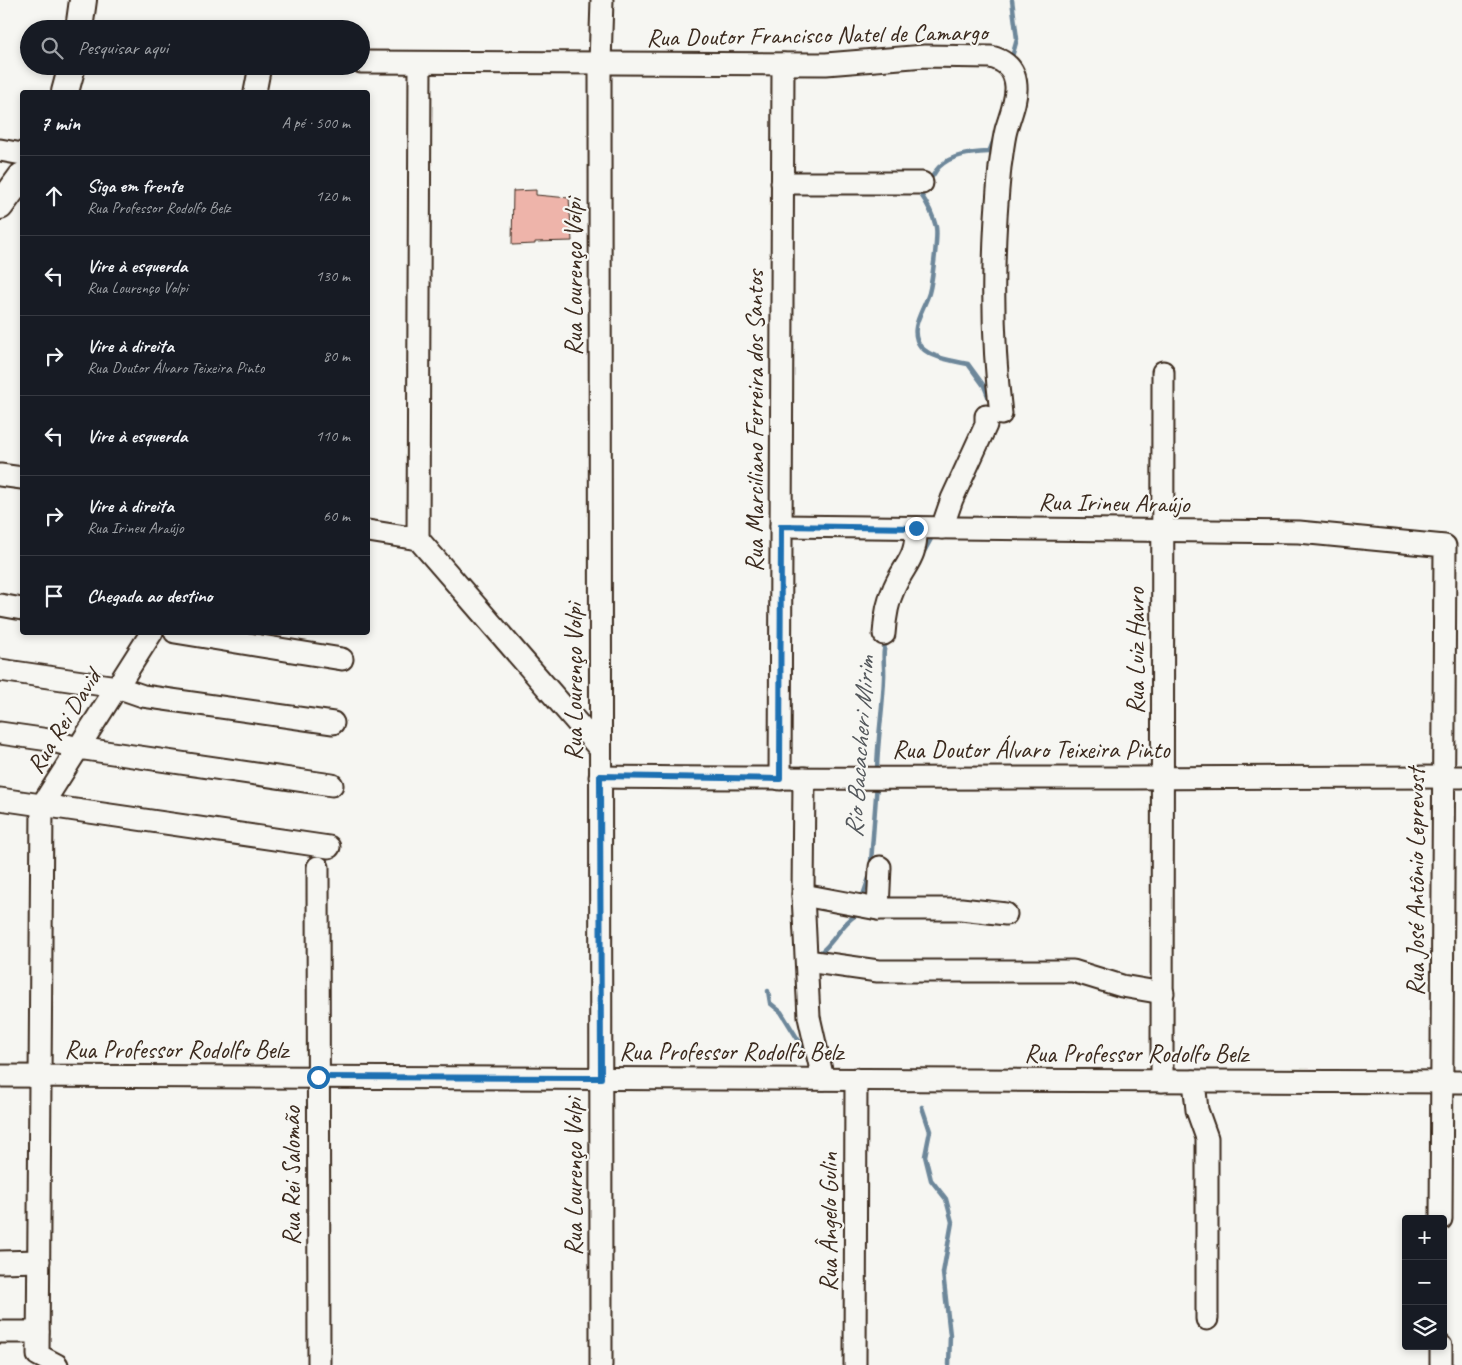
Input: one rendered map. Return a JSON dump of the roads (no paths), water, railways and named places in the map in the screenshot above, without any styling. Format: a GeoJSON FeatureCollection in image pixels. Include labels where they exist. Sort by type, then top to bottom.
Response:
{"type":"FeatureCollection","features":[{"type":"Feature","properties":{"kind":"main road"},"geometry":{"type":"LineString","coordinates":[[80,20],[83,0]]}},
{"type":"Feature","properties":{"kind":"main road"},"geometry":{"type":"LineString","coordinates":[[66,90],[70,75]]}},
{"type":"Feature","properties":{"kind":"main road"},"geometry":{"type":"LineString","coordinates":[[0,206],[20,179]]}},
{"type":"Feature","properties":{"kind":"street","name":"Rua Lourenço Volpi"},"geometry":{"type":"LineString","coordinates":[[601,1365],[600,63],[602,0]]}},
{"type":"Feature","properties":{"kind":"street","name":"Rua Doutor Francisco Natel de Camargo"},"geometry":{"type":"LineString","coordinates":[[370,62],[846,64],[925,56],[991,57],[1001,60],[1014,75],[1016,95],[1006,133],[1000,168],[994,298],[996,374],[994,415],[986,425],[952,499],[942,528]]}},
{"type":"Feature","properties":{"kind":"street"},"geometry":{"type":"LineString","coordinates":[[418,539],[420,63]]}},
{"type":"Feature","properties":{"kind":"street","name":"Rua Marciliano Ferreira dos Santos"},"geometry":{"type":"LineString","coordinates":[[780,779],[783,64]]}},
{"type":"Feature","properties":{"kind":"street"},"geometry":{"type":"LineString","coordinates":[[255,90],[258,75]]}},
{"type":"Feature","properties":{"kind":"street"},"geometry":{"type":"LineString","coordinates":[[0,150],[20,154]]}},
{"type":"Feature","properties":{"kind":"street"},"geometry":{"type":"LineString","coordinates":[[782,184],[922,183]]}},
{"type":"Feature","properties":{"kind":"street","name":"Rua Luiz Havro"},"geometry":{"type":"LineString","coordinates":[[1162,1081],[1163,372]]}},
{"type":"Feature","properties":{"kind":"street"},"geometry":{"type":"LineString","coordinates":[[0,475],[20,478]]}},
{"type":"Feature","properties":{"kind":"street","name":"Rua Irineu Araújo"},"geometry":{"type":"LineString","coordinates":[[781,526],[1299,532],[1445,546]]}},
{"type":"Feature","properties":{"kind":"street"},"geometry":{"type":"LineString","coordinates":[[884,634],[885,615],[894,588],[915,551],[916,528]]}},
{"type":"Feature","properties":{"kind":"street"},"geometry":{"type":"LineString","coordinates":[[370,531],[418,539],[600,749]]}},
{"type":"Feature","properties":{"kind":"street","name":"Rua José Antônio Leprevost"},"geometry":{"type":"LineString","coordinates":[[1441,1215],[1452,1082],[1453,777],[1445,546]]}},
{"type":"Feature","properties":{"kind":"street"},"geometry":{"type":"LineString","coordinates":[[0,605],[20,609]]}},
{"type":"Feature","properties":{"kind":"street","name":"Rua Rei David"},"geometry":{"type":"LineString","coordinates":[[57,1365],[38,1354],[42,806],[150,635]]}},
{"type":"Feature","properties":{"kind":"street"},"geometry":{"type":"LineString","coordinates":[[194,635],[342,658]]}},
{"type":"Feature","properties":{"kind":"street"},"geometry":{"type":"LineString","coordinates":[[0,670],[117,687],[143,696],[333,723]]}},
{"type":"Feature","properties":{"kind":"street"},"geometry":{"type":"LineString","coordinates":[[0,732],[49,740],[78,748],[332,785]]}},
{"type":"Feature","properties":{"kind":"street","name":"Rua Doutor Álvaro Teixeira Pinto"},"geometry":{"type":"LineString","coordinates":[[600,776],[780,779],[869,777],[1453,777]]}},
{"type":"Feature","properties":{"kind":"street"},"geometry":{"type":"LineString","coordinates":[[804,778],[803,895],[809,1017],[823,1079]]}},
{"type":"Feature","properties":{"kind":"street"},"geometry":{"type":"LineString","coordinates":[[0,799],[329,847]]}},
{"type":"Feature","properties":{"kind":"street","name":"Rua Rei Salomão"},"geometry":{"type":"LineString","coordinates":[[318,867],[319,1365]]}},
{"type":"Feature","properties":{"kind":"street"},"geometry":{"type":"LineString","coordinates":[[878,908],[880,867]]}},
{"type":"Feature","properties":{"kind":"street"},"geometry":{"type":"LineString","coordinates":[[803,895],[878,908],[962,909],[1006,914]]}},
{"type":"Feature","properties":{"kind":"street"},"geometry":{"type":"LineString","coordinates":[[807,961],[878,971],[1073,971],[1122,986],[1162,994]]}},
{"type":"Feature","properties":{"kind":"street","name":"Rua Professor Rodolfo Belz"},"geometry":{"type":"LineString","coordinates":[[0,1076],[1452,1082]]}},
{"type":"Feature","properties":{"kind":"street","name":"Rua Ângelo Gulin"},"geometry":{"type":"LineString","coordinates":[[855,1365],[856,1079]]}},
{"type":"Feature","properties":{"kind":"street"},"geometry":{"type":"LineString","coordinates":[[1194,1081],[1197,1110],[1208,1138],[1207,1319]]}},
{"type":"Feature","properties":{"kind":"street"},"geometry":{"type":"LineString","coordinates":[[0,1262],[39,1261]]}},
{"type":"Feature","properties":{"kind":"street"},"geometry":{"type":"LineString","coordinates":[[0,1332],[38,1332]]}},
{"type":"Feature","properties":{"kind":"street"},"geometry":{"type":"LineString","coordinates":[[1441,1350],[1441,1365]]}},
{"type":"Feature","properties":{"kind":"waterway","name":"Rio Bacacheri Mirim"},"geometry":{"type":"LineString","coordinates":[[1012,0],[1017,39],[1012,57]]}},
{"type":"Feature","properties":{"kind":"waterway","name":"Rio Bacacheri Mirim"},"geometry":{"type":"LineString","coordinates":[[997,125],[1003,109]]}},
{"type":"Feature","properties":{"kind":"waterway","name":"Rio Bacacheri Mirim"},"geometry":{"type":"LineString","coordinates":[[926,182],[931,179],[939,167],[950,159],[969,154],[989,152],[995,137]]}},
{"type":"Feature","properties":{"kind":"waterway","name":"Rio Bacacheri Mirim"},"geometry":{"type":"LineString","coordinates":[[921,190],[920,193],[931,214],[936,232],[929,293],[916,327],[917,340],[921,347],[931,354],[968,364],[984,386],[990,401]]}},
{"type":"Feature","properties":{"kind":"waterway","name":"Rio Bacacheri Mirim"},"geometry":{"type":"LineString","coordinates":[[921,557],[931,539]]}},
{"type":"Feature","properties":{"kind":"waterway","name":"Rio Bacacheri Mirim"},"geometry":{"type":"LineString","coordinates":[[877,773],[884,654],[887,639]]}},
{"type":"Feature","properties":{"kind":"waterway","name":"Rio Bacacheri Mirim"},"geometry":{"type":"LineString","coordinates":[[861,901],[870,875],[877,783]]}},
{"type":"Feature","properties":{"kind":"waterway","name":"Rio Bacacheri Mirim"},"geometry":{"type":"LineString","coordinates":[[821,952],[858,911]]}},
{"type":"Feature","properties":{"kind":"waterway","name":"Rio Bacacheri Mirim"},"geometry":{"type":"LineString","coordinates":[[768,991],[770,1003],[781,1012],[807,1054]]}},
{"type":"Feature","properties":{"kind":"waterway","name":"Rio Bacacheri Mirim"},"geometry":{"type":"LineString","coordinates":[[922,1107],[930,1131],[925,1156],[931,1180],[946,1199],[952,1222],[943,1273],[950,1335],[949,1365]]}}]}
